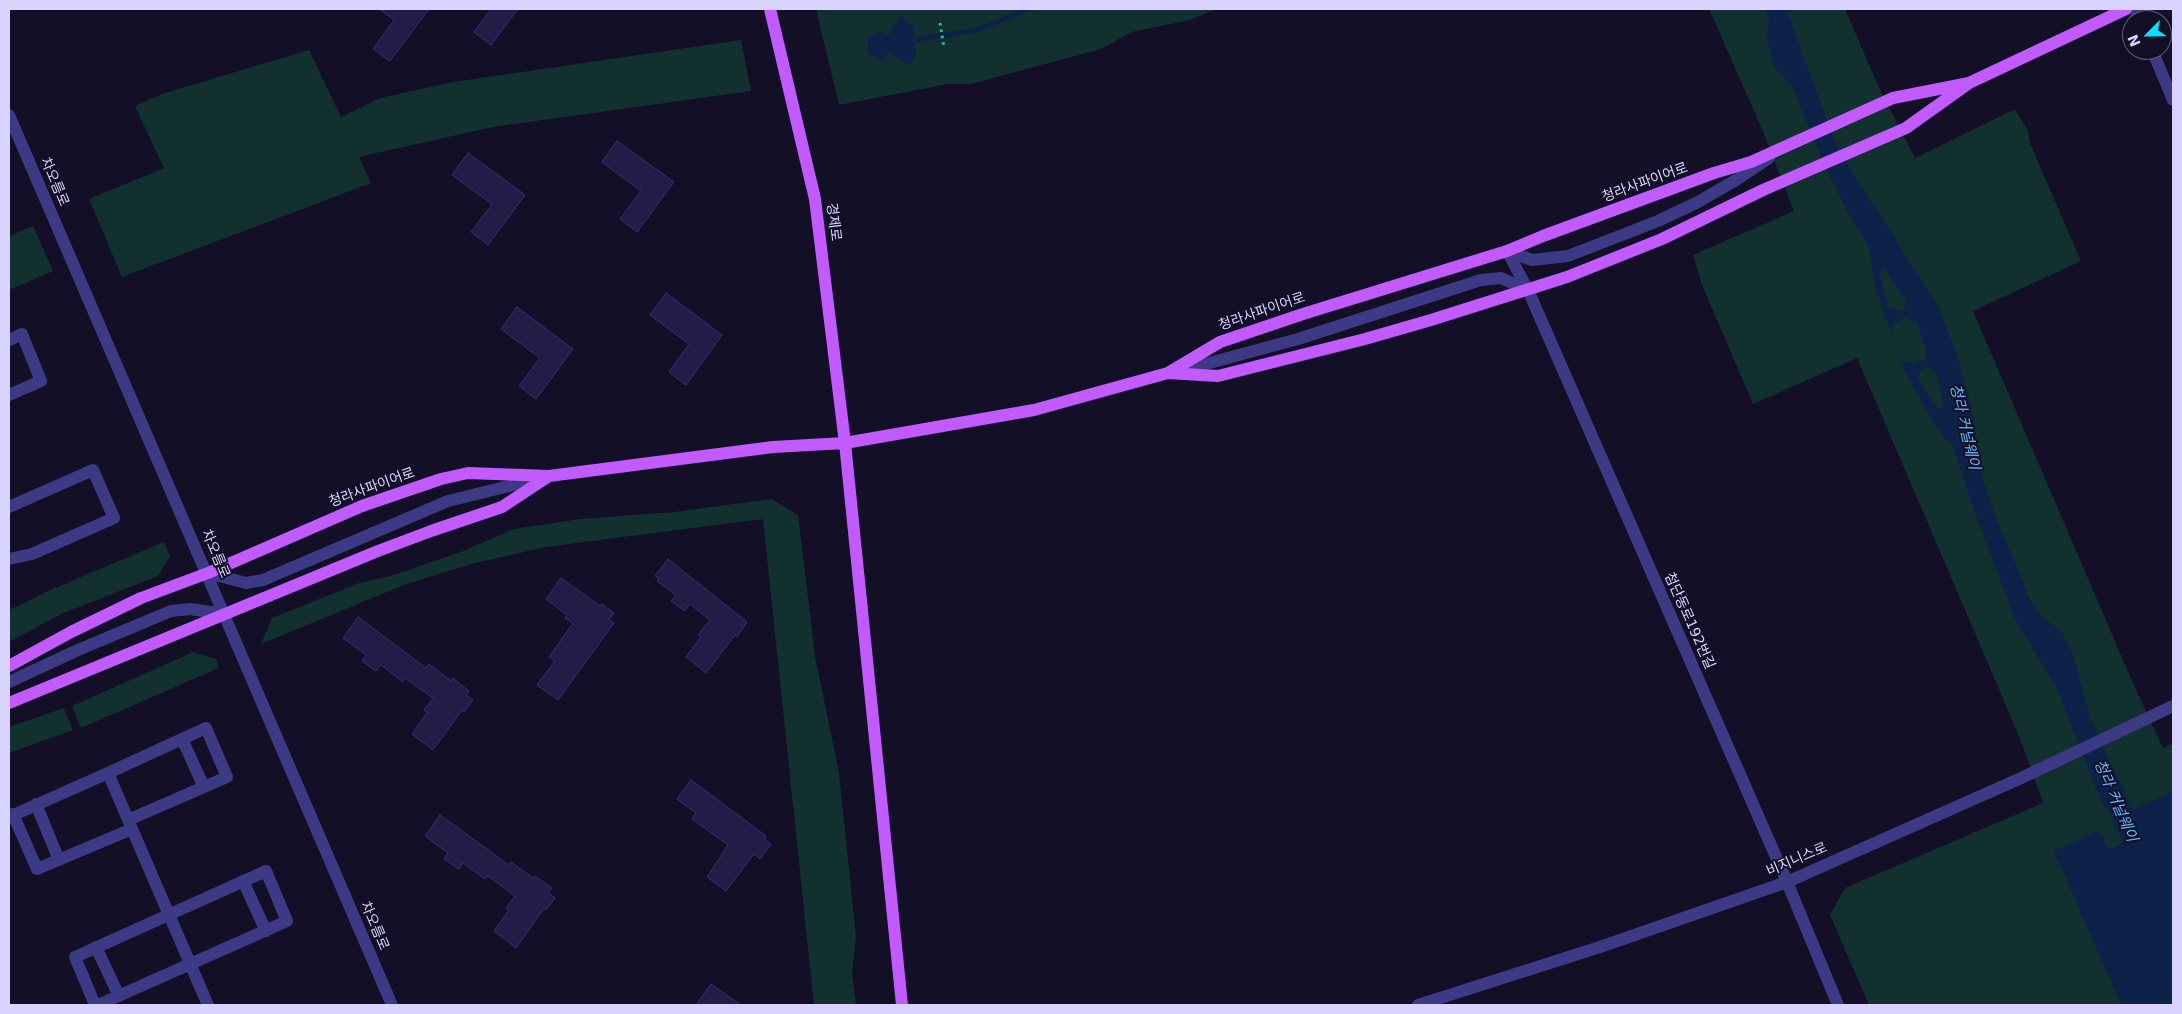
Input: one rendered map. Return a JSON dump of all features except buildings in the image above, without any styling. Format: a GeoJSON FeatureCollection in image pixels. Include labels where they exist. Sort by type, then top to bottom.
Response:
{"type":"FeatureCollection","features":[{"type":"Feature","properties":{"kind":"main road","name":"경제로"},"geometry":{"type":"LineString","coordinates":[[770,9],[815,199],[844,444],[902,1005]]}},
{"type":"Feature","properties":{"kind":"main road","name":"청라사파이어로"},"geometry":{"type":"LineString","coordinates":[[9,666],[71,632],[124,607],[208,573],[362,506],[468,473],[549,476],[773,447],[844,444],[1034,410],[1168,373],[1220,342],[1303,314],[1507,251],[1615,209],[1751,162],[1893,98],[1969,83],[2126,9]]}},
{"type":"Feature","properties":{"kind":"main road"},"geometry":{"type":"LineString","coordinates":[[1168,373],[1218,376],[1365,339],[1528,290],[1656,242],[1763,190],[1906,128],[1969,83]]}},
{"type":"Feature","properties":{"kind":"main road"},"geometry":{"type":"LineString","coordinates":[[9,703],[431,530],[502,507],[549,476]]}},
{"type":"Feature","properties":{"kind":"street"},"geometry":{"type":"LineString","coordinates":[[2156,60],[2173,100]]}},
{"type":"Feature","properties":{"kind":"street","name":"차오름로"},"geometry":{"type":"LineString","coordinates":[[9,115],[208,573],[392,1005]]}},
{"type":"Feature","properties":{"kind":"street"},"geometry":{"type":"LineString","coordinates":[[1507,251],[1532,260],[1568,256],[1658,221],[1698,202],[1736,180],[1780,150]]}},
{"type":"Feature","properties":{"kind":"street","name":"첨단동로192번길"},"geometry":{"type":"LineString","coordinates":[[1507,251],[1528,290],[1787,882],[1838,1005]]}},
{"type":"Feature","properties":{"kind":"street"},"geometry":{"type":"LineString","coordinates":[[1168,373],[1298,340],[1481,280],[1501,278],[1528,290]]}},
{"type":"Feature","properties":{"kind":"street"},"geometry":{"type":"LineString","coordinates":[[9,340],[22,334],[42,381],[9,395]]}},
{"type":"Feature","properties":{"kind":"street"},"geometry":{"type":"LineString","coordinates":[[9,507],[93,470],[114,518],[32,554],[9,559]]}},
{"type":"Feature","properties":{"kind":"street"},"geometry":{"type":"LineString","coordinates":[[208,573],[246,583],[263,580],[448,501],[549,476]]}},
{"type":"Feature","properties":{"kind":"street"},"geometry":{"type":"LineString","coordinates":[[9,682],[78,650],[171,611],[190,609],[224,614]]}},
{"type":"Feature","properties":{"kind":"street","name":"비지니스로"},"geometry":{"type":"LineString","coordinates":[[1418,1005],[1600,947],[1787,882],[2019,779],[2173,706]]}},
{"type":"Feature","properties":{"kind":"street"},"geometry":{"type":"LineString","coordinates":[[206,728],[227,777],[37,869],[11,815],[108,773],[206,728]]}},
{"type":"Feature","properties":{"kind":"street"},"geometry":{"type":"LineString","coordinates":[[182,739],[204,787]]}},
{"type":"Feature","properties":{"kind":"street"},"geometry":{"type":"LineString","coordinates":[[108,773],[208,1005]]}},
{"type":"Feature","properties":{"kind":"street"},"geometry":{"type":"LineString","coordinates":[[36,804],[59,860]]}},
{"type":"Feature","properties":{"kind":"street"},"geometry":{"type":"LineString","coordinates":[[266,871],[287,920],[191,965],[96,1005],[75,957],[244,881],[266,871]]}},
{"type":"Feature","properties":{"kind":"street"},"geometry":{"type":"LineString","coordinates":[[244,881],[266,931]]}},
{"type":"Feature","properties":{"kind":"street"},"geometry":{"type":"LineString","coordinates":[[96,948],[118,996]]}},
{"type":"Feature","properties":{"kind":"path"},"geometry":{"type":"LineString","coordinates":[[940,23],[944,48]]}},
{"type":"Feature","properties":{"kind":"green space"},"geometry":{"type":"Polygon","coordinates":[[[816,9],[1217,9],[1190,20],[1132,32],[1101,49],[971,84],[948,84],[839,105],[816,9]]]}},
{"type":"Feature","properties":{"kind":"green space"},"geometry":{"type":"Polygon","coordinates":[[[1709,9],[1845,9],[1880,90],[1915,158],[2015,109],[2028,131],[2030,143],[2081,261],[1973,311],[2136,690],[2163,748],[2173,743],[2173,1005],[1869,1005],[1830,915],[1845,888],[2043,803],[2022,744],[1857,358],[1753,404],[1702,285],[1693,255],[1794,211],[1762,129],[1709,9]]]}},
{"type":"Feature","properties":{"kind":"green space"},"geometry":{"type":"Polygon","coordinates":[[[741,40],[751,91],[493,127],[359,157],[371,183],[122,277],[89,199],[164,168],[135,106],[162,94],[309,50],[341,117],[380,98],[453,82],[741,40]]]}},
{"type":"Feature","properties":{"kind":"green space"},"geometry":{"type":"Polygon","coordinates":[[[33,226],[53,271],[9,290],[9,236],[33,226]]]}},
{"type":"Feature","properties":{"kind":"green space"},"geometry":{"type":"Polygon","coordinates":[[[772,499],[798,515],[815,656],[839,773],[856,937],[852,974],[856,1005],[814,1005],[763,519],[546,547],[471,564],[404,585],[261,644],[272,618],[359,583],[391,576],[463,551],[514,529],[580,519],[674,512],[772,499]]]}},
{"type":"Feature","properties":{"kind":"green space"},"geometry":{"type":"Polygon","coordinates":[[[164,542],[170,556],[158,576],[61,614],[9,642],[9,610],[55,588],[164,542]]]}},
{"type":"Feature","properties":{"kind":"green space"},"geometry":{"type":"Polygon","coordinates":[[[193,652],[216,659],[219,668],[81,728],[72,706],[193,652]]]}},
{"type":"Feature","properties":{"kind":"green space"},"geometry":{"type":"Polygon","coordinates":[[[64,708],[73,730],[9,753],[9,727],[64,708]]]}},
{"type":"Feature","properties":{"kind":"water","name":"청라 커널웨이"},"geometry":{"type":"Polygon","coordinates":[[[1766,9],[1786,9],[1838,149],[1938,306],[1958,358],[1972,410],[1980,470],[1993,510],[2030,599],[2042,618],[2061,630],[2073,655],[2090,717],[2114,771],[2126,792],[2130,810],[2173,792],[2173,1005],[2121,1005],[2054,851],[2099,831],[2109,849],[2123,843],[2108,809],[2103,806],[2057,689],[2016,621],[1976,516],[1953,446],[1946,441],[1935,426],[1899,361],[1914,364],[1924,359],[1927,353],[1917,323],[1905,318],[1895,323],[1891,333],[1875,286],[1868,245],[1846,210],[1820,155],[1793,88],[1774,67],[1767,39],[1769,19],[1766,9]],[[1885,269],[1879,272],[1888,308],[1903,311],[1906,301],[1885,269]],[[1928,367],[1920,370],[1918,378],[1938,409],[1944,406],[1936,373],[1928,367]]]}},
{"type":"Feature","properties":{"kind":"water"},"geometry":{"type":"Polygon","coordinates":[[[900,16],[913,26],[916,54],[910,66],[889,52],[881,62],[868,52],[868,37],[880,32],[889,35],[900,16]]]}},
{"type":"Feature","properties":{"kind":"waterway"},"geometry":{"type":"LineString","coordinates":[[914,40],[977,30],[1028,9]]}}]}
